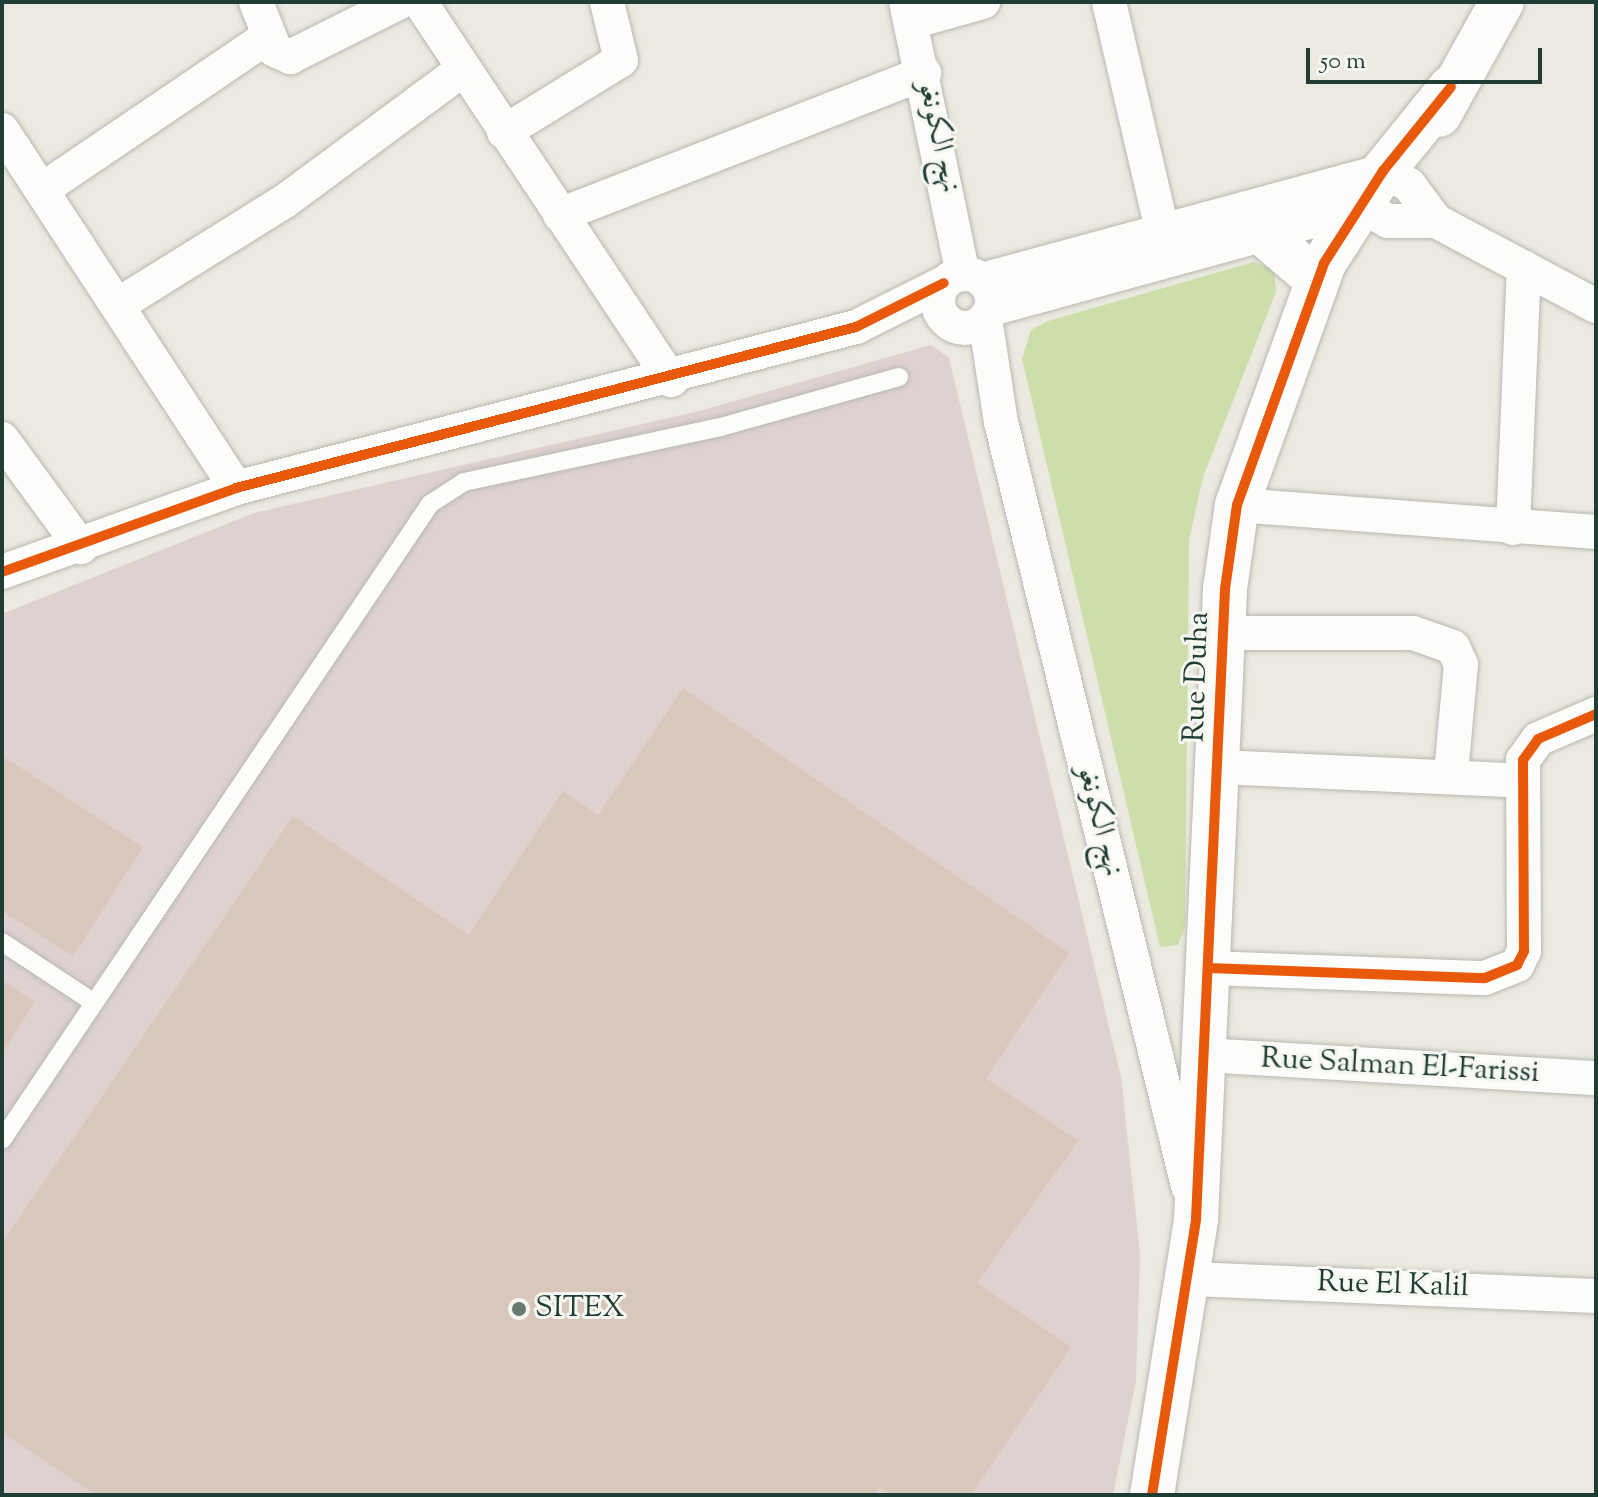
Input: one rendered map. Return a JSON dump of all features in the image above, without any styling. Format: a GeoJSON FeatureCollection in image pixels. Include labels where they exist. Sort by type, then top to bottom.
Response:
{"type":"FeatureCollection","features":[{"type":"Feature","properties":{"kind":"street"},"geometry":{"type":"LineString","coordinates":[[256,2],[275,50],[297,55],[400,2]]}},
{"type":"Feature","properties":{"kind":"street"},"geometry":{"type":"LineString","coordinates":[[420,2],[462,70],[671,380]]}},
{"type":"Feature","properties":{"kind":"street"},"geometry":{"type":"LineString","coordinates":[[504,132],[621,60],[607,2]]}},
{"type":"Feature","properties":{"kind":"street"},"geometry":{"type":"LineString","coordinates":[[909,12],[983,2]]}},
{"type":"Feature","properties":{"kind":"street"},"geometry":{"type":"LineString","coordinates":[[1109,2],[1166,249]]}},
{"type":"Feature","properties":{"kind":"street","name":"Rue Duha"},"geometry":{"type":"LineString","coordinates":[[1152,1495],[1191,1279],[1219,767],[1223,633],[1237,505],[1314,297],[1348,280],[1386,196],[1502,2]]}},
{"type":"Feature","properties":{"kind":"street","name":"نهج الكونغو"},"geometry":{"type":"LineString","coordinates":[[909,12],[924,73],[967,302],[1001,422],[1196,1219]]}},
{"type":"Feature","properties":{"kind":"street"},"geometry":{"type":"LineString","coordinates":[[43,189],[269,36]]}},
{"type":"Feature","properties":{"kind":"street"},"geometry":{"type":"LineString","coordinates":[[121,303],[285,201],[462,70]]}},
{"type":"Feature","properties":{"kind":"street"},"geometry":{"type":"LineString","coordinates":[[560,215],[924,73]]}},
{"type":"Feature","properties":{"kind":"street"},"geometry":{"type":"LineString","coordinates":[[2,130],[121,303],[236,488]]}},
{"type":"Feature","properties":{"kind":"street"},"geometry":{"type":"LineString","coordinates":[[1166,249],[1267,237],[1386,196]]}},
{"type":"Feature","properties":{"kind":"street"},"geometry":{"type":"LineString","coordinates":[[2,572],[81,547],[236,488],[671,380],[856,327],[1386,196],[1596,306]]}},
{"type":"Feature","properties":{"kind":"street"},"geometry":{"type":"LineString","coordinates":[[1267,237],[1314,297]]}},
{"type":"Feature","properties":{"kind":"street"},"geometry":{"type":"LineString","coordinates":[[1513,528],[1524,267]]}},
{"type":"Feature","properties":{"kind":"street"},"geometry":{"type":"LineString","coordinates":[[2,439],[81,547]]}},
{"type":"Feature","properties":{"kind":"street"},"geometry":{"type":"LineString","coordinates":[[1237,505],[1596,532]]}},
{"type":"Feature","properties":{"kind":"street"},"geometry":{"type":"LineString","coordinates":[[1223,633],[1413,633],[1453,647],[1461,665],[1451,773]]}},
{"type":"Feature","properties":{"kind":"street"},"geometry":{"type":"LineString","coordinates":[[1208,968],[1503,974],[1524,951],[1523,781],[1529,745],[1596,714]]}},
{"type":"Feature","properties":{"kind":"street"},"geometry":{"type":"LineString","coordinates":[[1219,767],[1451,773],[1523,781]]}},
{"type":"Feature","properties":{"kind":"street","name":"Rue Salman El-Farissi"},"geometry":{"type":"LineString","coordinates":[[1204,1055],[1596,1078]]}},
{"type":"Feature","properties":{"kind":"street","name":"Rue El Kalil"},"geometry":{"type":"LineString","coordinates":[[1191,1279],[1596,1296]]}},
{"type":"Feature","properties":{"kind":"lane"},"geometry":{"type":"LineString","coordinates":[[2,1140],[430,504],[464,482],[721,427],[899,377]]}},
{"type":"Feature","properties":{"kind":"lane"},"geometry":{"type":"LineString","coordinates":[[2,942],[93,1002]]}},
{"type":"Feature","properties":{"kind":"shaded area","name":"SITEX"},"geometry":{"type":"Polygon","coordinates":[[[931,345],[949,358],[1121,1077],[1140,1254],[1136,1381],[1113,1495],[2,1495],[2,614],[254,513],[699,411],[931,345]]]}},
{"type":"Feature","properties":{"kind":"green space"},"geometry":{"type":"Polygon","coordinates":[[[1254,262],[1274,269],[1276,292],[1203,477],[1189,540],[1185,927],[1178,945],[1160,947],[1022,359],[1031,330],[1048,321],[1254,262]]]}},
{"type":"Feature","properties":{"kind":"building"},"geometry":{"type":"Polygon","coordinates":[[[683,688],[1069,953],[986,1078],[1078,1141],[977,1283],[1071,1347],[971,1495],[891,1495],[879,1487],[874,1495],[96,1495],[2,1432],[2,1243],[293,816],[469,935],[563,791],[598,815],[683,688]]]}},
{"type":"Feature","properties":{"kind":"building"},"geometry":{"type":"Polygon","coordinates":[[[2,756],[143,847],[73,956],[2,911],[2,756]]]}},
{"type":"Feature","properties":{"kind":"building"},"geometry":{"type":"Polygon","coordinates":[[[2,980],[35,1002],[2,1053],[2,980]]]}},
{"type":"Feature","properties":{"kind":"cycle path"},"geometry":{"type":"LineString","coordinates":[[1152,1495],[1196,1219],[1225,589],[1237,505],[1324,263],[1383,171],[1451,87]]}},
{"type":"Feature","properties":{"kind":"cycle path"},"geometry":{"type":"LineString","coordinates":[[2,572],[236,488],[856,327],[944,283]]}},
{"type":"Feature","properties":{"kind":"cycle path"},"geometry":{"type":"LineString","coordinates":[[1208,968],[1485,978],[1517,965],[1524,951],[1523,760],[1538,739],[1596,714]]}},
{"type":"Feature","properties":{"kind":"place","name":"SITEX"},"geometry":{"type":"Point","coordinates":[519,1309]}}]}
